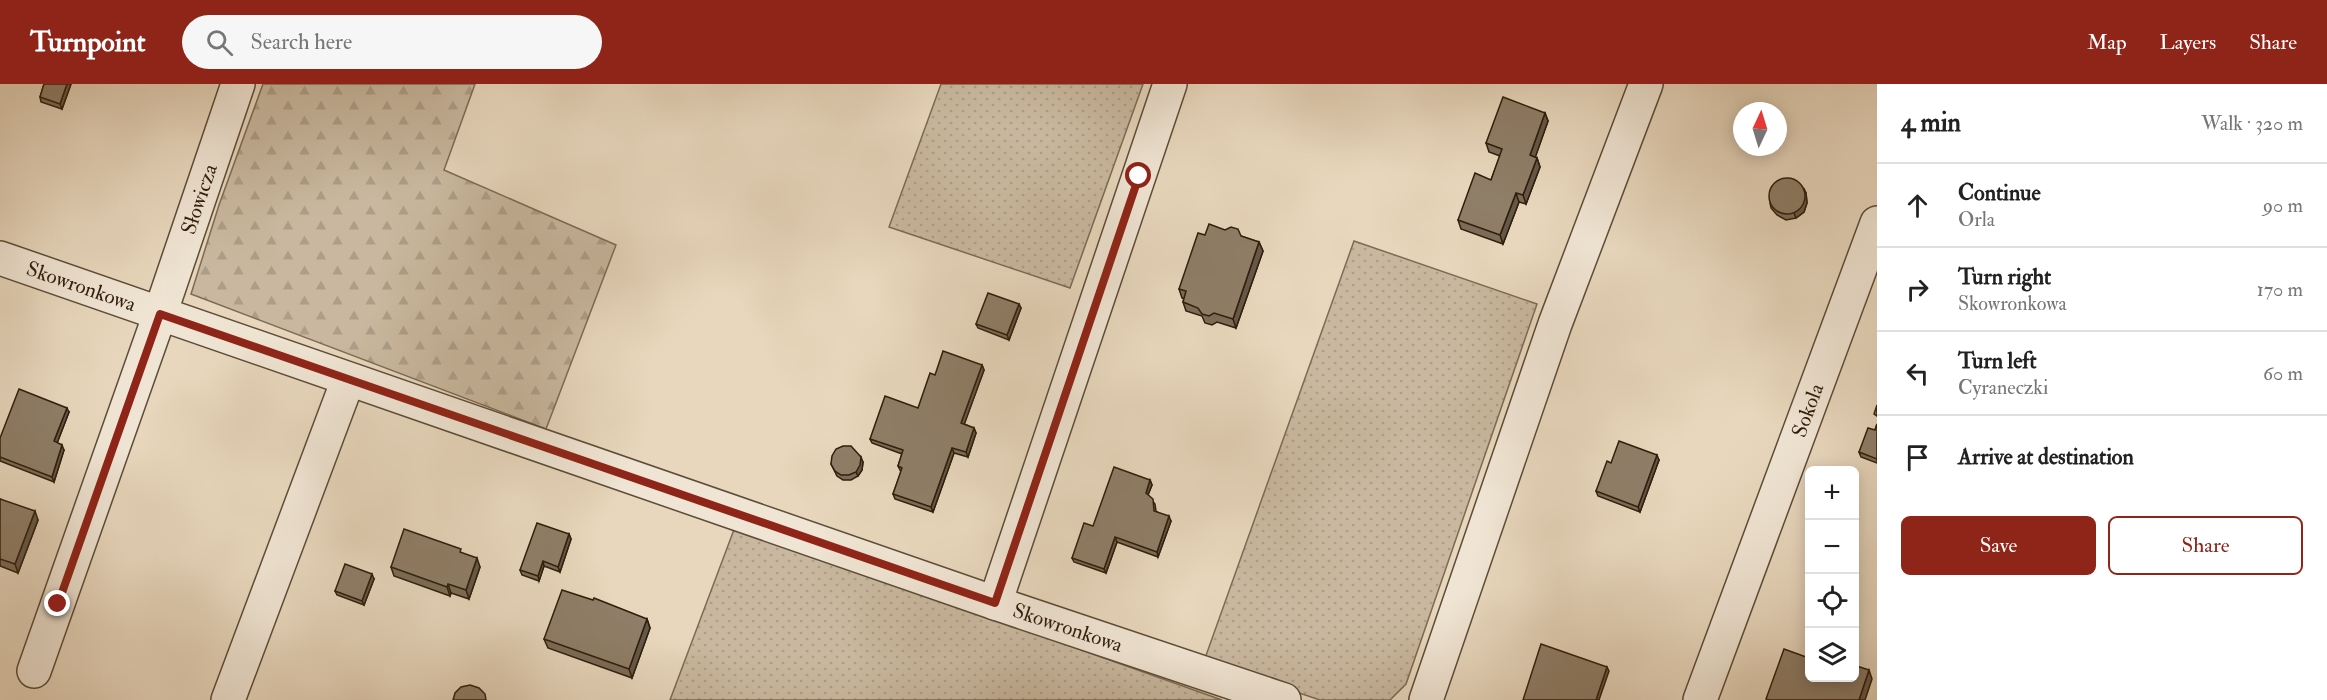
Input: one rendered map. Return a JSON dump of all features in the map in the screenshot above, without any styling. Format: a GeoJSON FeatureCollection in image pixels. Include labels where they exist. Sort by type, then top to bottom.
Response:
{"type":"FeatureCollection","features":[{"type":"Feature","properties":{"kind":"street","name":"Słowicza"},"geometry":{"type":"LineString","coordinates":[[34,671],[160,314],[238,84]]}},
{"type":"Feature","properties":{"kind":"street"},"geometry":{"type":"LineString","coordinates":[[995,603],[1170,84]]}},
{"type":"Feature","properties":{"kind":"street"},"geometry":{"type":"LineString","coordinates":[[1426,700],[1555,324],[1646,84]]}},
{"type":"Feature","properties":{"kind":"street","name":"Sokola"},"geometry":{"type":"LineString","coordinates":[[1700,700],[1877,223]]}},
{"type":"Feature","properties":{"kind":"street","name":"Skowronkowa"},"geometry":{"type":"LineString","coordinates":[[0,258],[995,603],[1284,700]]}},
{"type":"Feature","properties":{"kind":"street"},"geometry":{"type":"LineString","coordinates":[[228,700],[348,380]]}},
{"type":"Feature","properties":{"kind":"green space"},"geometry":{"type":"Polygon","coordinates":[[[263,84],[475,84],[444,170],[616,245],[546,429],[191,294],[219,205],[263,84]]]}},
{"type":"Feature","properties":{"kind":"green space"},"geometry":{"type":"Polygon","coordinates":[[[941,84],[1143,84],[1070,288],[889,227],[941,84]]]}},
{"type":"Feature","properties":{"kind":"green space"},"geometry":{"type":"Polygon","coordinates":[[[1354,241],[1537,304],[1406,684],[1390,700],[1320,700],[1204,661],[1354,241]]]}},
{"type":"Feature","properties":{"kind":"green space"},"geometry":{"type":"Polygon","coordinates":[[[735,527],[1222,700],[670,700],[735,527]]]}},
{"type":"Feature","properties":{"kind":"building"},"geometry":{"type":"Polygon","coordinates":[[[44,84],[67,84],[60,104],[40,97],[44,84]]]}},
{"type":"Feature","properties":{"kind":"building"},"geometry":{"type":"Polygon","coordinates":[[[1503,97],[1545,113],[1530,155],[1537,158],[1523,195],[1516,193],[1500,235],[1458,220],[1475,173],[1491,180],[1502,149],[1486,143],[1503,97]]]}},
{"type":"Feature","properties":{"kind":"building"},"geometry":{"type":"Polygon","coordinates":[[[1787,178],[1800,183],[1805,196],[1800,209],[1787,214],[1774,209],[1769,196],[1774,183],[1787,178]]]}},
{"type":"Feature","properties":{"kind":"building"},"geometry":{"type":"Polygon","coordinates":[[[1209,224],[1225,230],[1231,227],[1238,229],[1241,236],[1259,242],[1233,319],[1214,313],[1209,316],[1202,314],[1198,308],[1183,302],[1186,291],[1179,289],[1198,233],[1205,235],[1209,224]]]}},
{"type":"Feature","properties":{"kind":"building"},"geometry":{"type":"Polygon","coordinates":[[[988,293],[1019,304],[1007,335],[976,324],[988,293]]]}},
{"type":"Feature","properties":{"kind":"building"},"geometry":{"type":"Polygon","coordinates":[[[943,351],[982,365],[961,423],[974,428],[966,452],[952,448],[931,507],[893,494],[902,468],[898,466],[903,450],[870,439],[885,396],[918,408],[930,373],[935,375],[943,351]]]}},
{"type":"Feature","properties":{"kind":"building"},"geometry":{"type":"Polygon","coordinates":[[[19,389],[67,408],[54,441],[62,445],[52,477],[0,457],[0,438],[19,389]]]}},
{"type":"Feature","properties":{"kind":"building"},"geometry":{"type":"Polygon","coordinates":[[[1877,424],[1877,459],[1859,452],[1868,428],[1875,430],[1877,424]]]}},
{"type":"Feature","properties":{"kind":"building"},"geometry":{"type":"Polygon","coordinates":[[[1619,441],[1657,455],[1638,507],[1596,491],[1607,461],[1611,463],[1619,441]]]}},
{"type":"Feature","properties":{"kind":"building"},"geometry":{"type":"Polygon","coordinates":[[[851,446],[861,457],[856,472],[849,475],[841,475],[831,464],[836,449],[851,446]]]}},
{"type":"Feature","properties":{"kind":"building"},"geometry":{"type":"Polygon","coordinates":[[[1114,467],[1150,480],[1146,493],[1153,499],[1154,511],[1169,516],[1157,552],[1115,537],[1104,569],[1072,558],[1084,523],[1093,526],[1114,467]]]}},
{"type":"Feature","properties":{"kind":"building"},"geometry":{"type":"Polygon","coordinates":[[[0,499],[35,511],[15,564],[0,559],[0,499]]]}},
{"type":"Feature","properties":{"kind":"building"},"geometry":{"type":"Polygon","coordinates":[[[537,523],[569,534],[558,567],[543,561],[538,576],[520,570],[537,523]]]}},
{"type":"Feature","properties":{"kind":"building"},"geometry":{"type":"Polygon","coordinates":[[[404,529],[461,549],[460,552],[477,558],[466,590],[448,584],[447,587],[391,567],[404,529]]]}},
{"type":"Feature","properties":{"kind":"building"},"geometry":{"type":"Polygon","coordinates":[[[345,564],[372,574],[362,601],[335,591],[345,564]]]}},
{"type":"Feature","properties":{"kind":"building"},"geometry":{"type":"Polygon","coordinates":[[[562,590],[593,600],[594,598],[647,619],[629,669],[544,639],[562,590]]]}},
{"type":"Feature","properties":{"kind":"building"},"geometry":{"type":"Polygon","coordinates":[[[1541,644],[1607,667],[1596,700],[1523,700],[1541,644]]]}},
{"type":"Feature","properties":{"kind":"building"},"geometry":{"type":"Polygon","coordinates":[[[1784,649],[1805,657],[1805,682],[1859,682],[1859,667],[1869,670],[1859,700],[1766,699],[1784,649]]]}},
{"type":"Feature","properties":{"kind":"building"},"geometry":{"type":"Polygon","coordinates":[[[470,685],[479,688],[485,694],[486,700],[453,700],[455,693],[461,687],[470,685]]]}},
{"type":"Feature","properties":{"kind":"route"},"geometry":{"type":"LineString","coordinates":[[58,604],[160,314],[995,603],[1139,176]]}}]}
